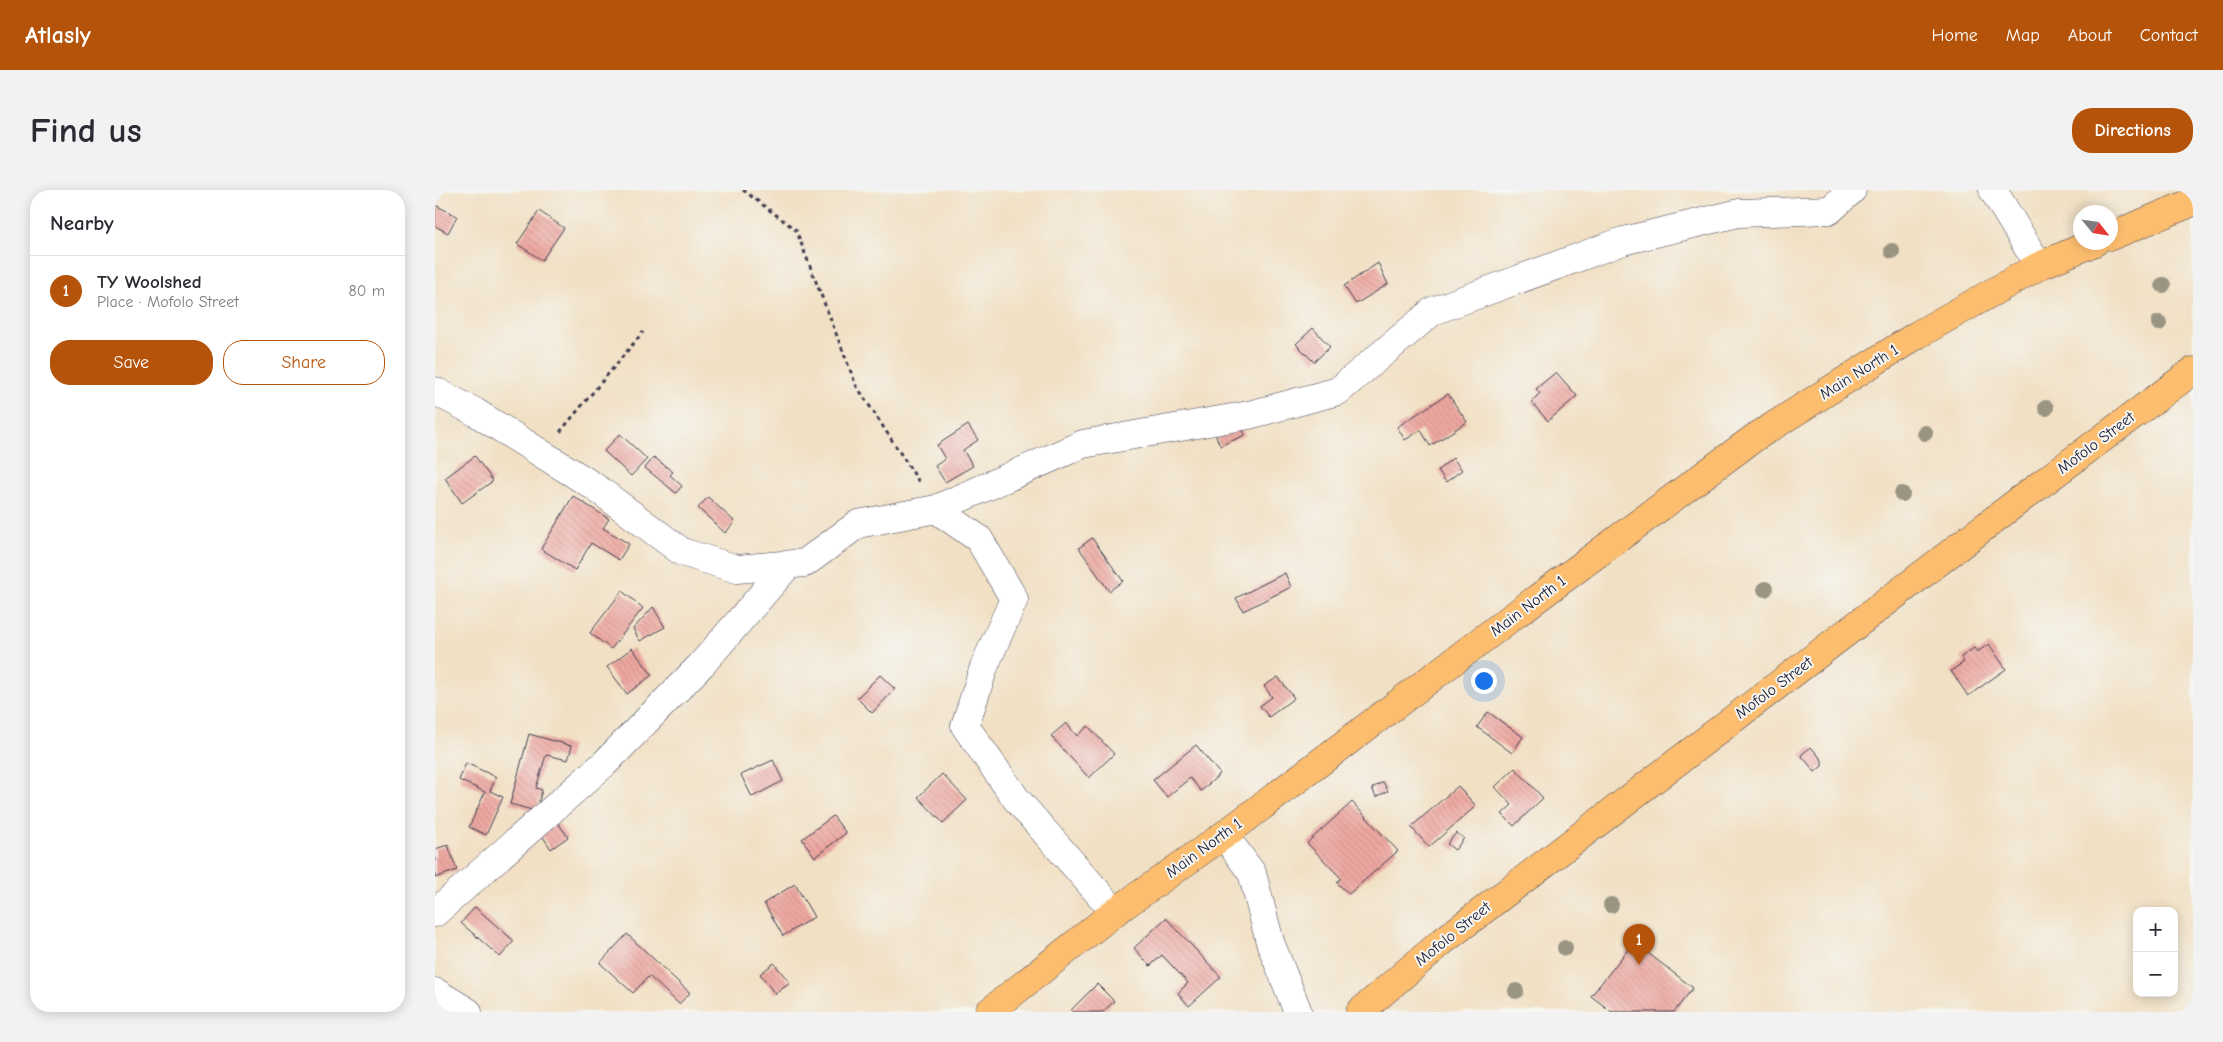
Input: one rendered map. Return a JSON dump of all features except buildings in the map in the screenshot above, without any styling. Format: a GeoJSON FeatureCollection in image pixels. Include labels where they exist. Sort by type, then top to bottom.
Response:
{"type":"FeatureCollection","features":[{"type":"Feature","properties":{"kind":"main road"},"geometry":{"type":"LineString","coordinates":[[2118,233],[2193,202]]}},
{"type":"Feature","properties":{"kind":"main road","name":"Main North 1"},"geometry":{"type":"LineString","coordinates":[[989,1012],[1115,912],[1224,835],[1508,620],[1755,438],[1917,335],[2039,266],[2076,250]]}},
{"type":"Feature","properties":{"kind":"main road","name":"Mofolo Street"},"geometry":{"type":"LineString","coordinates":[[1361,1012],[1450,935],[2021,499],[2193,371]]}},
{"type":"Feature","properties":{"kind":"street"},"geometry":{"type":"LineString","coordinates":[[435,391],[475,412],[595,487],[682,552],[737,569],[788,566],[805,563],[858,524],[936,509],[1083,444],[1249,414],[1337,391],[1433,311],[1623,241],[1739,213],[1830,210],[1853,190]]}},
{"type":"Feature","properties":{"kind":"street"},"geometry":{"type":"LineString","coordinates":[[1993,190],[2039,266]]}},
{"type":"Feature","properties":{"kind":"street"},"geometry":{"type":"LineString","coordinates":[[936,509],[979,539],[1013,599],[984,667],[965,726],[1017,800],[1115,912]]}},
{"type":"Feature","properties":{"kind":"street"},"geometry":{"type":"LineString","coordinates":[[435,912],[605,763],[702,664],[788,566]]}},
{"type":"Feature","properties":{"kind":"street"},"geometry":{"type":"LineString","coordinates":[[1224,835],[1252,873],[1270,942],[1298,1012]]}},
{"type":"Feature","properties":{"kind":"street"},"geometry":{"type":"LineString","coordinates":[[435,992],[468,1012]]}},
{"type":"Feature","properties":{"kind":"path"},"geometry":{"type":"LineString","coordinates":[[743,190],[796,230],[856,385],[936,509]]}},
{"type":"Feature","properties":{"kind":"path"},"geometry":{"type":"LineString","coordinates":[[542,454],[643,332]]}},
{"type":"Feature","properties":{"kind":"place","name":"TY Woolshed"},"geometry":{"type":"Point","coordinates":[1639,965]}}]}
